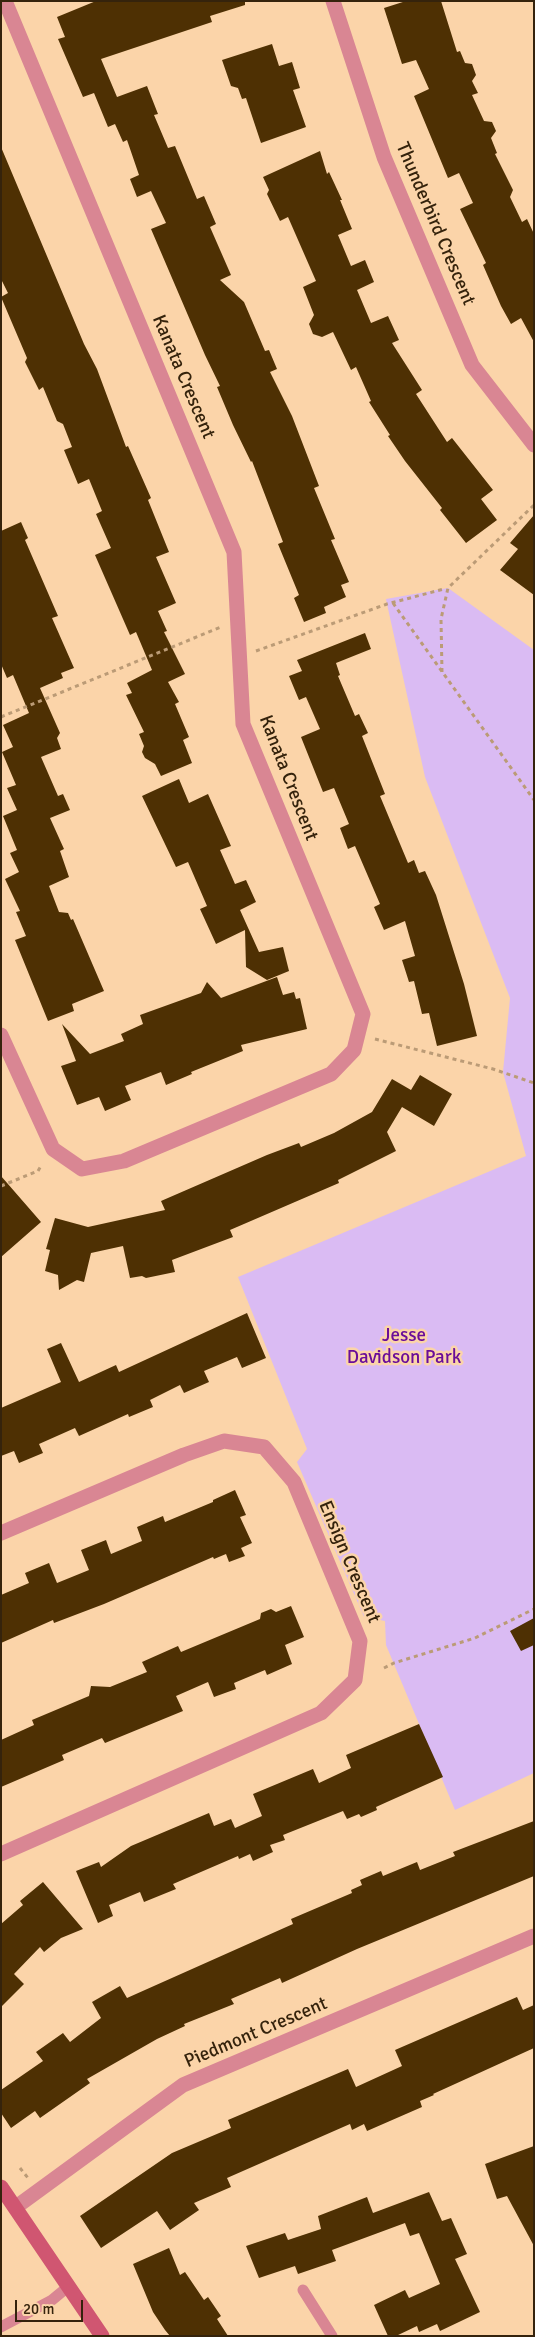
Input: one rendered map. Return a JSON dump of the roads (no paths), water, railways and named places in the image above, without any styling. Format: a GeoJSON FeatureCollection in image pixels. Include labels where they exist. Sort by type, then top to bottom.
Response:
{"type":"FeatureCollection","features":[{"type":"Feature","properties":{"kind":"street","name":"Kanata Crescent"},"geometry":{"type":"LineString","coordinates":[[1,1035],[53,1149],[82,1169],[124,1161],[331,1074],[354,1050],[363,1014],[243,724],[234,552],[5,1]]}},
{"type":"Feature","properties":{"kind":"street","name":"Thunderbird Crescent"},"geometry":{"type":"LineString","coordinates":[[333,1],[384,157],[472,364],[534,445]]}},
{"type":"Feature","properties":{"kind":"street","name":"Ensign Crescent"},"geometry":{"type":"LineString","coordinates":[[1,1533],[184,1455],[224,1441],[264,1447],[294,1482],[360,1641],[354,1680],[321,1713],[1,1854]]}},
{"type":"Feature","properties":{"kind":"street","name":"Piedmont Crescent"},"geometry":{"type":"LineString","coordinates":[[16,2207],[183,2085],[534,1936]]}},
{"type":"Feature","properties":{"kind":"street"},"geometry":{"type":"LineString","coordinates":[[1,2187],[102,2336]]}},
{"type":"Feature","properties":{"kind":"lane"},"geometry":{"type":"LineString","coordinates":[[1,2327],[52,2300],[69,2286]]}},
{"type":"Feature","properties":{"kind":"lane"},"geometry":{"type":"LineString","coordinates":[[303,2290],[332,2336]]}},
{"type":"Feature","properties":{"kind":"park label","name":"Jesse Davidson Park"},"geometry":{"type":"Point","coordinates":[404,1347]}}]}
